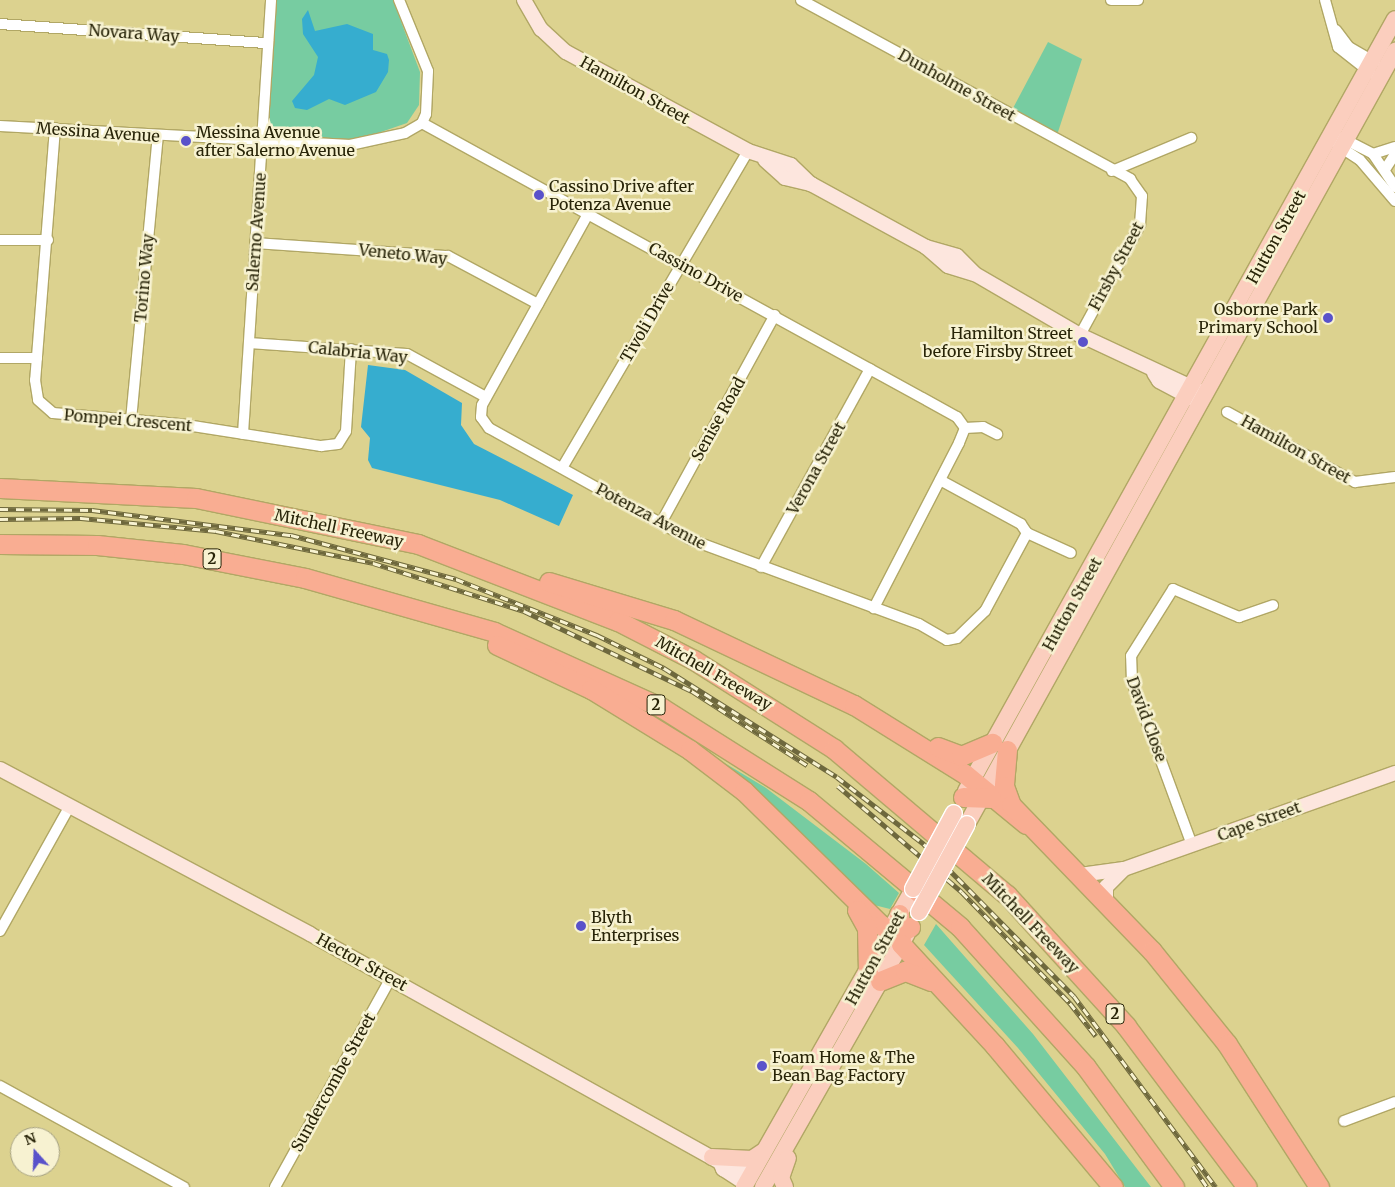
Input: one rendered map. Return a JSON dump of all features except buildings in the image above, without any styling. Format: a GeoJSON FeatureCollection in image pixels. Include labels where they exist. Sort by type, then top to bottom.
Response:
{"type":"FeatureCollection","features":[{"type":"Feature","properties":{"kind":"highway","name":"Mitchell Freeway"},"geometry":{"type":"LineString","coordinates":[[0,488],[196,498],[418,544],[478,564],[618,621],[694,660],[790,718],[914,813],[1007,894],[1091,986],[1173,1084],[1247,1187]]}},
{"type":"Feature","properties":{"kind":"highway","name":"2"},"geometry":{"type":"LineString","coordinates":[[0,544],[97,545],[183,554],[304,578],[419,608],[544,651],[662,708],[748,761],[847,830],[917,887],[1003,969],[1086,1067],[1174,1187]]}},
{"type":"Feature","properties":{"kind":"highway"},"geometry":{"type":"LineString","coordinates":[[478,564],[586,590],[674,620],[854,705],[918,742],[961,756],[1000,747],[1006,796],[1026,824],[1080,875],[1152,951],[1227,1044],[1320,1187]]}},
{"type":"Feature","properties":{"kind":"highway"},"geometry":{"type":"LineString","coordinates":[[419,608],[591,689],[690,750],[744,791],[850,898],[900,929],[941,986],[1109,1184]]}},
{"type":"Feature","properties":{"kind":"highway"},"geometry":{"type":"LineString","coordinates":[[918,742],[975,798],[1026,824]]}},
{"type":"Feature","properties":{"kind":"highway"},"geometry":{"type":"LineString","coordinates":[[850,898],[867,928],[874,976],[905,971],[941,986]]}},
{"type":"Feature","properties":{"kind":"main road","name":"Hutton Street"},"geometry":{"type":"LineString","coordinates":[[757,1184],[793,1134],[874,976],[975,798],[1000,747],[1197,395],[1376,69],[1395,19]]}},
{"type":"Feature","properties":{"kind":"main road","name":"Hutton Street"},"geometry":{"type":"LineString","coordinates":[[1376,69],[1395,50]]}},
{"type":"Feature","properties":{"kind":"main road","name":"Hutton Street"},"geometry":{"type":"LineString","coordinates":[[900,929],[966,824],[975,798]]}},
{"type":"Feature","properties":{"kind":"main road","name":"Hutton Street"},"geometry":{"type":"LineString","coordinates":[[757,1184],[764,1151],[874,976]]}},
{"type":"Feature","properties":{"kind":"main road"},"geometry":{"type":"LineString","coordinates":[[785,1187],[783,1168],[793,1134]]}},
{"type":"Feature","properties":{"kind":"main road"},"geometry":{"type":"LineString","coordinates":[[716,1160],[752,1159],[764,1151]]}},
{"type":"Feature","properties":{"kind":"street","name":"Salerno Avenue"},"geometry":{"type":"LineString","coordinates":[[244,434],[271,0]]}},
{"type":"Feature","properties":{"kind":"street"},"geometry":{"type":"LineString","coordinates":[[399,0],[428,71],[422,123]]}},
{"type":"Feature","properties":{"kind":"street","name":"Hamilton Street"},"geometry":{"type":"LineString","coordinates":[[524,0],[541,29],[566,52],[748,152],[765,159],[786,178],[812,184],[926,247],[948,266],[974,274],[1080,335],[1154,373],[1159,381],[1197,395]]}},
{"type":"Feature","properties":{"kind":"street","name":"Dunholme Street"},"geometry":{"type":"LineString","coordinates":[[801,0],[1112,171],[1130,179],[1142,196]]}},
{"type":"Feature","properties":{"kind":"street"},"geometry":{"type":"LineString","coordinates":[[1111,0],[1138,0]]}},
{"type":"Feature","properties":{"kind":"street"},"geometry":{"type":"LineString","coordinates":[[1325,0],[1336,30],[1338,47],[1376,69]]}},
{"type":"Feature","properties":{"kind":"street","name":"Novara Way"},"geometry":{"type":"LineString","coordinates":[[0,24],[268,43]]}},
{"type":"Feature","properties":{"kind":"street","name":"Messina Avenue"},"geometry":{"type":"LineString","coordinates":[[0,126],[262,142],[368,144],[422,123]]}},
{"type":"Feature","properties":{"kind":"street","name":"Cassino Drive"},"geometry":{"type":"LineString","coordinates":[[422,123],[870,368],[957,417],[965,428]]}},
{"type":"Feature","properties":{"kind":"street","name":"Pompei Crescent"},"geometry":{"type":"LineString","coordinates":[[54,128],[48,240],[37,358],[38,400],[53,413],[131,420],[322,446],[338,444],[346,431],[351,349]]}},
{"type":"Feature","properties":{"kind":"street","name":"Torino Way"},"geometry":{"type":"LineString","coordinates":[[131,420],[158,136]]}},
{"type":"Feature","properties":{"kind":"street"},"geometry":{"type":"LineString","coordinates":[[1112,171],[1191,138]]}},
{"type":"Feature","properties":{"kind":"street"},"geometry":{"type":"LineString","coordinates":[[1337,140],[1373,154],[1386,168],[1395,187]]}},
{"type":"Feature","properties":{"kind":"street"},"geometry":{"type":"LineString","coordinates":[[1337,140],[1360,160],[1395,200]]}},
{"type":"Feature","properties":{"kind":"street"},"geometry":{"type":"LineString","coordinates":[[1373,154],[1395,147]]}},
{"type":"Feature","properties":{"kind":"street","name":"Tivoli Drive"},"geometry":{"type":"LineString","coordinates":[[562,468],[748,152]]}},
{"type":"Feature","properties":{"kind":"street"},"geometry":{"type":"LineString","coordinates":[[1386,168],[1395,154]]}},
{"type":"Feature","properties":{"kind":"street","name":"Firsby Street"},"geometry":{"type":"LineString","coordinates":[[1080,335],[1140,225],[1142,196]]}},
{"type":"Feature","properties":{"kind":"street","name":"Potenza Avenue"},"geometry":{"type":"LineString","coordinates":[[588,214],[486,397],[482,417],[489,428],[660,523],[762,567],[919,624],[947,640],[956,638],[985,611],[1027,533]]}},
{"type":"Feature","properties":{"kind":"street"},"geometry":{"type":"LineString","coordinates":[[0,240],[48,240]]}},
{"type":"Feature","properties":{"kind":"street","name":"Veneto Way"},"geometry":{"type":"LineString","coordinates":[[256,243],[448,256],[538,304]]}},
{"type":"Feature","properties":{"kind":"street","name":"Senise Road"},"geometry":{"type":"LineString","coordinates":[[660,523],[775,315]]}},
{"type":"Feature","properties":{"kind":"street","name":"Calabria Way"},"geometry":{"type":"LineString","coordinates":[[249,343],[407,354],[486,397]]}},
{"type":"Feature","properties":{"kind":"street"},"geometry":{"type":"LineString","coordinates":[[0,358],[37,358]]}},
{"type":"Feature","properties":{"kind":"street","name":"Verona Street"},"geometry":{"type":"LineString","coordinates":[[762,567],[870,368]]}},
{"type":"Feature","properties":{"kind":"street","name":"Hamilton Street"},"geometry":{"type":"LineString","coordinates":[[1227,412],[1355,482],[1395,477]]}},
{"type":"Feature","properties":{"kind":"street"},"geometry":{"type":"LineString","coordinates":[[874,608],[965,428],[983,427],[997,434]]}},
{"type":"Feature","properties":{"kind":"street"},"geometry":{"type":"LineString","coordinates":[[940,480],[1021,524],[1027,533],[1071,553]]}},
{"type":"Feature","properties":{"kind":"street","name":"David Close"},"geometry":{"type":"LineString","coordinates":[[1192,845],[1132,682],[1131,656],[1171,590],[1180,590],[1240,617],[1273,605]]}},
{"type":"Feature","properties":{"kind":"street","name":"Hector Street"},"geometry":{"type":"LineString","coordinates":[[0,769],[391,978],[716,1160],[723,1169],[757,1184]]}},
{"type":"Feature","properties":{"kind":"street","name":"Cape Street"},"geometry":{"type":"LineString","coordinates":[[1080,875],[1124,869],[1395,773]]}},
{"type":"Feature","properties":{"kind":"street"},"geometry":{"type":"LineString","coordinates":[[0,931],[70,806]]}},
{"type":"Feature","properties":{"kind":"street","name":"Cape Street"},"geometry":{"type":"LineString","coordinates":[[1106,902],[1106,887],[1124,869]]}},
{"type":"Feature","properties":{"kind":"street","name":"Sundercombe Street"},"geometry":{"type":"LineString","coordinates":[[275,1187],[391,978]]}},
{"type":"Feature","properties":{"kind":"street"},"geometry":{"type":"LineString","coordinates":[[0,1086],[184,1187]]}},
{"type":"Feature","properties":{"kind":"street"},"geometry":{"type":"LineString","coordinates":[[1344,1121],[1395,1102]]}},
{"type":"Feature","properties":{"kind":"green space"},"geometry":{"type":"Polygon","coordinates":[[[272,0],[393,0],[420,72],[419,105],[407,123],[355,141],[263,137],[272,0]]]}},
{"type":"Feature","properties":{"kind":"green space"},"geometry":{"type":"Polygon","coordinates":[[[1048,42],[1082,59],[1057,135],[1012,110],[1048,42]]]}},
{"type":"Feature","properties":{"kind":"green space"},"geometry":{"type":"Polygon","coordinates":[[[703,750],[766,788],[866,864],[899,893],[890,909],[874,905],[760,795],[703,750]]]}},
{"type":"Feature","properties":{"kind":"green space"},"geometry":{"type":"Polygon","coordinates":[[[936,924],[1033,1034],[1151,1187],[1125,1187],[1105,1154],[1018,1048],[924,945],[936,924]]]}},
{"type":"Feature","properties":{"kind":"water"},"geometry":{"type":"Polygon","coordinates":[[[308,10],[315,31],[347,24],[373,34],[373,50],[387,54],[389,60],[388,72],[376,92],[345,105],[329,99],[307,110],[295,108],[292,101],[314,75],[318,57],[303,34],[302,19],[308,10]]]}},
{"type":"Feature","properties":{"kind":"water"},"geometry":{"type":"Polygon","coordinates":[[[368,365],[405,370],[462,403],[461,425],[474,444],[573,495],[559,526],[500,500],[372,468],[368,460],[370,438],[361,427],[368,365]]]}},
{"type":"Feature","properties":{"kind":"railway"},"geometry":{"type":"LineString","coordinates":[[0,509],[92,510],[291,535],[456,579],[597,635],[664,668],[837,777],[924,844],[1074,996],[1216,1187]]}},
{"type":"Feature","properties":{"kind":"railway"},"geometry":{"type":"LineString","coordinates":[[0,519],[81,518],[216,531],[373,563],[524,611],[692,691],[807,765]]}},
{"type":"Feature","properties":{"kind":"railway"},"geometry":{"type":"LineString","coordinates":[[838,786],[962,892],[1070,1003],[1096,1036]]}},
{"type":"Feature","properties":{"kind":"railway"},"geometry":{"type":"LineString","coordinates":[[1193,1166],[1207,1187]]}},
{"type":"Feature","properties":{"kind":"place","name":"Messina Avenue after Salerno Avenue"},"geometry":{"type":"Point","coordinates":[186,141]}},
{"type":"Feature","properties":{"kind":"place","name":"Cassino Drive after Potenza Avenue"},"geometry":{"type":"Point","coordinates":[539,195]}},
{"type":"Feature","properties":{"kind":"place","name":"Osborne Park Primary School"},"geometry":{"type":"Point","coordinates":[1328,318]}},
{"type":"Feature","properties":{"kind":"place","name":"Hamilton Street before Firsby Street"},"geometry":{"type":"Point","coordinates":[1083,342]}},
{"type":"Feature","properties":{"kind":"place","name":"Blyth Enterprises"},"geometry":{"type":"Point","coordinates":[581,926]}},
{"type":"Feature","properties":{"kind":"place","name":"Foam Home & The Bean Bag Factory"},"geometry":{"type":"Point","coordinates":[762,1066]}}]}
